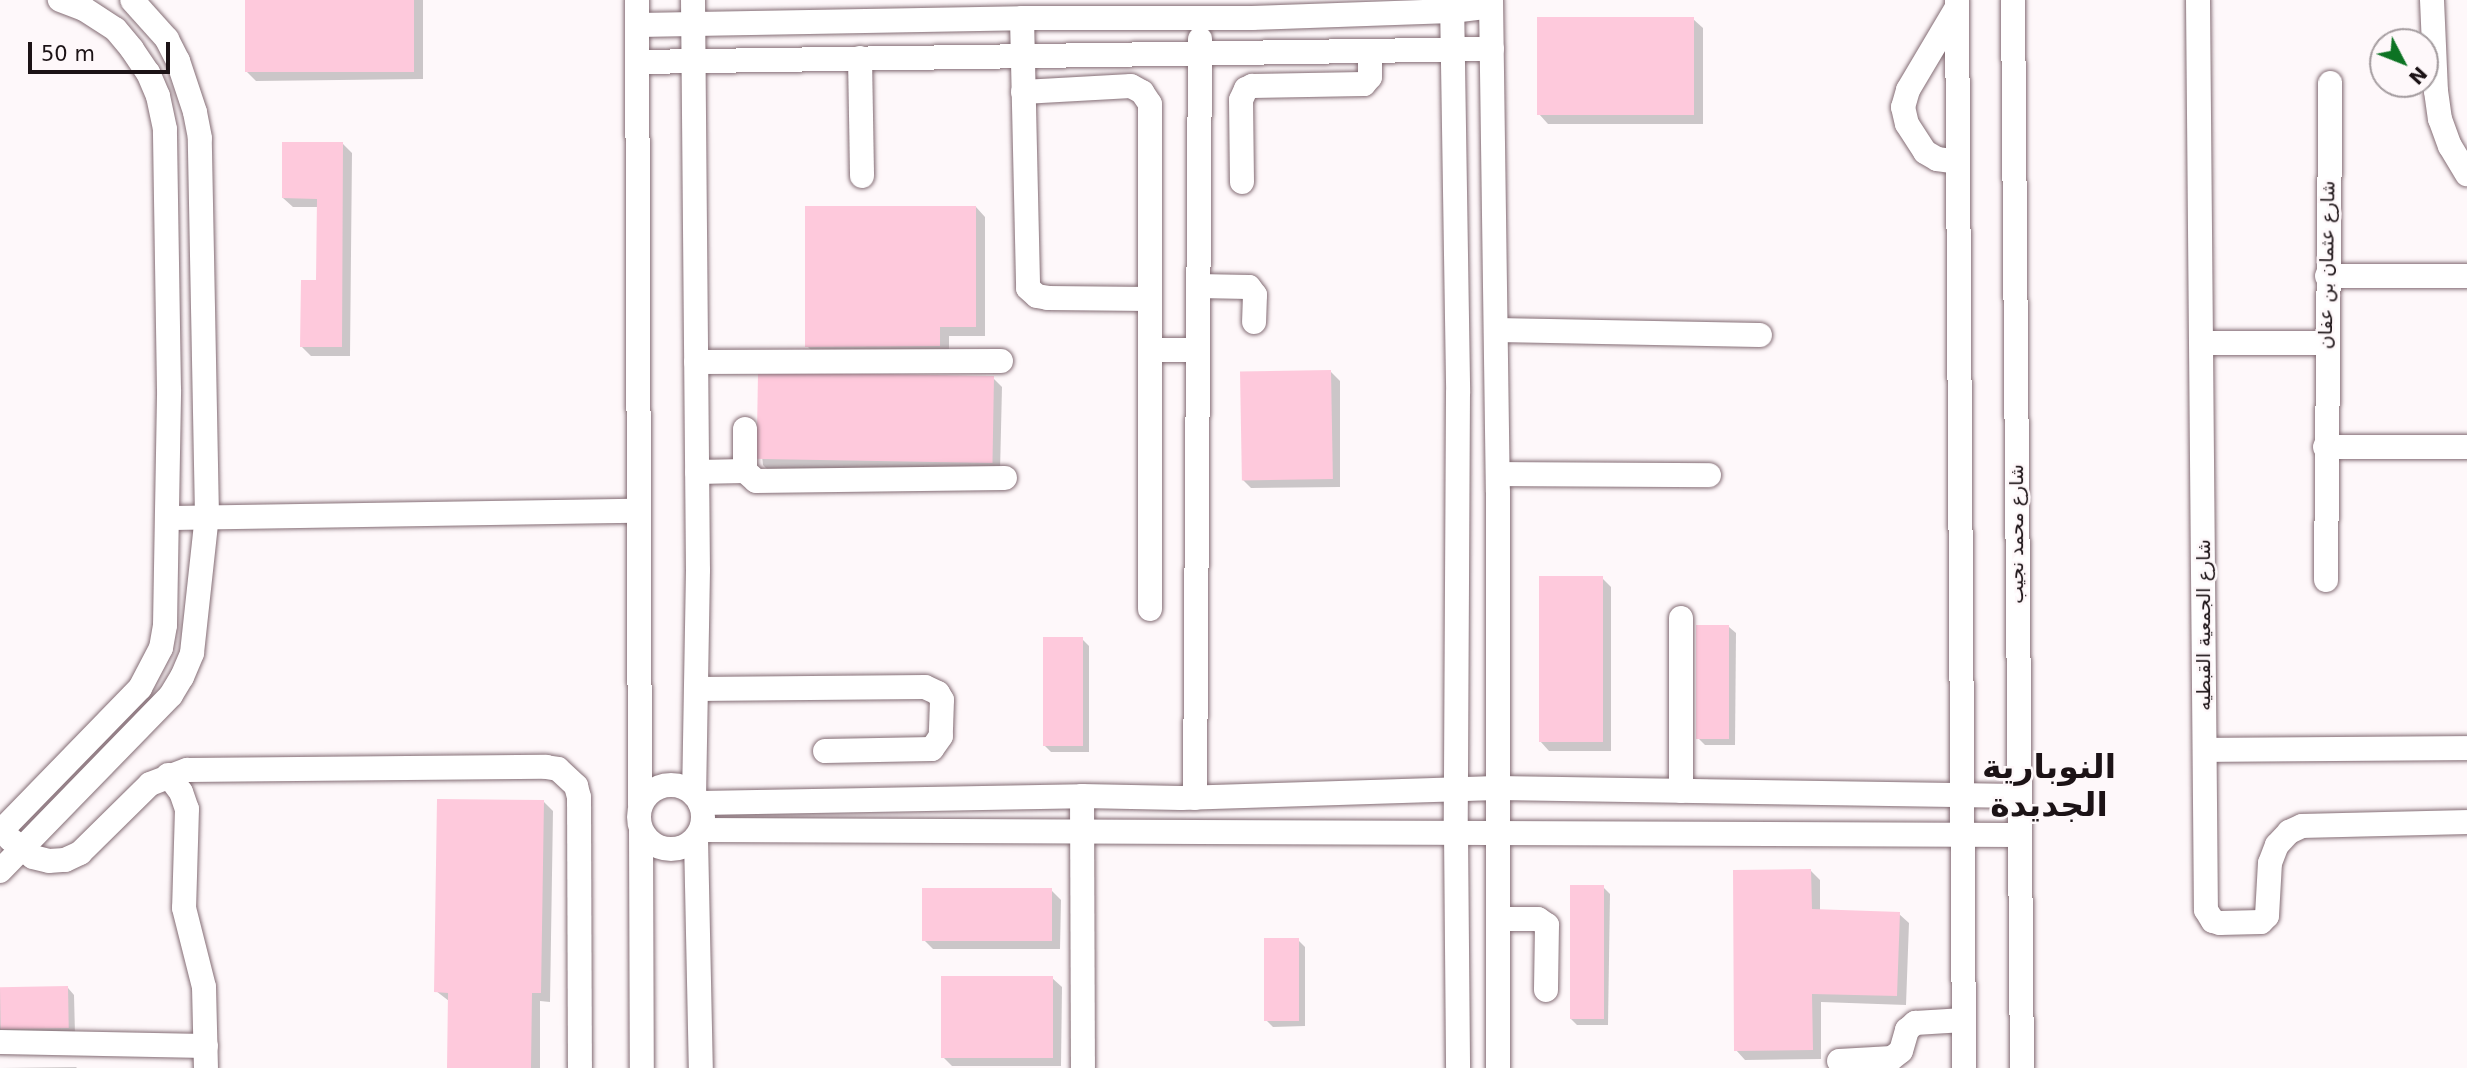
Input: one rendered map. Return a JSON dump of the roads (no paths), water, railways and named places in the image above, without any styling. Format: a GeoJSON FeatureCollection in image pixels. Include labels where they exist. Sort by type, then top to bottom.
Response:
{"type":"FeatureCollection","features":[{"type":"Feature","properties":{"kind":"street"},"geometry":{"type":"LineString","coordinates":[[60,0],[84,9],[115,29],[148,73],[158,96],[167,151],[169,518],[165,625],[161,648],[153,669],[122,707],[1,832],[33,858],[49,862],[65,860],[80,853],[135,796],[168,775],[206,768],[547,767],[569,776],[579,797],[579,1068]]}},
{"type":"Feature","properties":{"kind":"street"},"geometry":{"type":"LineString","coordinates":[[0,872],[144,725],[182,677],[192,653],[207,516],[200,138],[195,112],[167,39],[132,0]]}},
{"type":"Feature","properties":{"kind":"street"},"geometry":{"type":"LineString","coordinates":[[637,0],[642,1068]]}},
{"type":"Feature","properties":{"kind":"street"},"geometry":{"type":"LineString","coordinates":[[698,15],[726,0]]}},
{"type":"Feature","properties":{"kind":"street","name":"شارع محمد نجيب"},"geometry":{"type":"LineString","coordinates":[[2013,0],[2022,1068]]}},
{"type":"Feature","properties":{"kind":"street","name":"شارع الجمعية القبطيه"},"geometry":{"type":"LineString","coordinates":[[2198,0],[2206,909],[2213,921],[2220,923],[2254,924],[2267,916],[2270,863],[2277,845],[2289,832],[2302,826],[2467,821]]}},
{"type":"Feature","properties":{"kind":"street"},"geometry":{"type":"LineString","coordinates":[[2432,0],[2436,91],[2441,119],[2450,146],[2466,172]]}},
{"type":"Feature","properties":{"kind":"street"},"geometry":{"type":"LineString","coordinates":[[638,25],[698,15],[904,13],[1022,18],[1200,18],[1492,3],[1498,483],[1498,1068]]}},
{"type":"Feature","properties":{"kind":"street"},"geometry":{"type":"LineString","coordinates":[[1957,4],[1964,1068]]}},
{"type":"Feature","properties":{"kind":"street"},"geometry":{"type":"LineString","coordinates":[[1957,4],[1908,90],[1903,107],[1907,124],[1925,152],[1937,159],[1958,162]]}},
{"type":"Feature","properties":{"kind":"street"},"geometry":{"type":"LineString","coordinates":[[1452,5],[1459,490],[1456,832],[1458,1068]]}},
{"type":"Feature","properties":{"kind":"street"},"geometry":{"type":"LineString","coordinates":[[891,58],[904,13]]}},
{"type":"Feature","properties":{"kind":"street"},"geometry":{"type":"LineString","coordinates":[[641,832],[654,845],[671,850],[689,844],[698,834],[703,821],[697,799],[693,61],[698,15]]}},
{"type":"Feature","properties":{"kind":"street"},"geometry":{"type":"LineString","coordinates":[[1022,18],[1028,288],[1037,296],[1048,298],[1149,299]]}},
{"type":"Feature","properties":{"kind":"street"},"geometry":{"type":"LineString","coordinates":[[1091,55],[1092,18]]}},
{"type":"Feature","properties":{"kind":"street"},"geometry":{"type":"LineString","coordinates":[[1195,798],[1200,18]]}},
{"type":"Feature","properties":{"kind":"street"},"geometry":{"type":"LineString","coordinates":[[638,62],[1492,49]]}},
{"type":"Feature","properties":{"kind":"street"},"geometry":{"type":"LineString","coordinates":[[1242,182],[1241,100],[1246,89],[1258,86],[1363,84],[1370,76],[1370,51]]}},
{"type":"Feature","properties":{"kind":"street"},"geometry":{"type":"LineString","coordinates":[[860,58],[862,176]]}},
{"type":"Feature","properties":{"kind":"street","name":"شارع عثمان بن عفان"},"geometry":{"type":"LineString","coordinates":[[2326,580],[2330,83]]}},
{"type":"Feature","properties":{"kind":"street"},"geometry":{"type":"LineString","coordinates":[[1023,92],[1131,86],[1147,98],[1150,104],[1150,609]]}},
{"type":"Feature","properties":{"kind":"street"},"geometry":{"type":"LineString","coordinates":[[2327,276],[2467,276]]}},
{"type":"Feature","properties":{"kind":"street"},"geometry":{"type":"LineString","coordinates":[[1198,286],[1249,287],[1255,295],[1254,322]]}},
{"type":"Feature","properties":{"kind":"street"},"geometry":{"type":"LineString","coordinates":[[1496,330],[1760,335]]}},
{"type":"Feature","properties":{"kind":"street"},"geometry":{"type":"LineString","coordinates":[[2202,343],[2326,343]]}},
{"type":"Feature","properties":{"kind":"street"},"geometry":{"type":"LineString","coordinates":[[1150,350],[1198,350]]}},
{"type":"Feature","properties":{"kind":"street"},"geometry":{"type":"LineString","coordinates":[[696,362],[1001,361]]}},
{"type":"Feature","properties":{"kind":"street"},"geometry":{"type":"LineString","coordinates":[[169,390],[205,386]]}},
{"type":"Feature","properties":{"kind":"street"},"geometry":{"type":"LineString","coordinates":[[745,429],[746,471]]}},
{"type":"Feature","properties":{"kind":"street"},"geometry":{"type":"LineString","coordinates":[[2325,447],[2467,447]]}},
{"type":"Feature","properties":{"kind":"street"},"geometry":{"type":"LineString","coordinates":[[697,472],[746,471],[757,481],[1005,478]]}},
{"type":"Feature","properties":{"kind":"street"},"geometry":{"type":"LineString","coordinates":[[1459,490],[1498,483],[1709,475]]}},
{"type":"Feature","properties":{"kind":"street"},"geometry":{"type":"LineString","coordinates":[[169,518],[638,511]]}},
{"type":"Feature","properties":{"kind":"street"},"geometry":{"type":"LineString","coordinates":[[1681,618],[1681,791]]}},
{"type":"Feature","properties":{"kind":"street"},"geometry":{"type":"LineString","coordinates":[[697,689],[925,687],[939,693],[942,700],[941,736],[932,749],[825,751]]}},
{"type":"Feature","properties":{"kind":"street"},"geometry":{"type":"LineString","coordinates":[[2205,750],[2467,748]]}},
{"type":"Feature","properties":{"kind":"street"},"geometry":{"type":"LineString","coordinates":[[0,1042],[206,1057],[205,987],[184,908],[187,809],[181,792],[168,775]]}},
{"type":"Feature","properties":{"kind":"street"},"geometry":{"type":"LineString","coordinates":[[640,805],[652,791],[669,785],[687,789],[697,799],[1082,796],[1195,798],[1458,788],[2020,796]]}},
{"type":"Feature","properties":{"kind":"street"},"geometry":{"type":"LineString","coordinates":[[1082,796],[1083,1068]]}},
{"type":"Feature","properties":{"kind":"street"},"geometry":{"type":"LineString","coordinates":[[698,834],[1083,831],[2020,835]]}},
{"type":"Feature","properties":{"kind":"street"},"geometry":{"type":"LineString","coordinates":[[698,834],[701,1068]]}},
{"type":"Feature","properties":{"kind":"street"},"geometry":{"type":"LineString","coordinates":[[1499,919],[1538,919],[1546,925],[1546,990]]}},
{"type":"Feature","properties":{"kind":"street"},"geometry":{"type":"LineString","coordinates":[[1839,1060],[1892,1058],[1901,1051],[1907,1030],[1915,1023],[1964,1020]]}},
{"type":"Feature","properties":{"kind":"district","name":"النوبارية الجديدة"},"geometry":{"type":"Point","coordinates":[2049,786]}}]}
